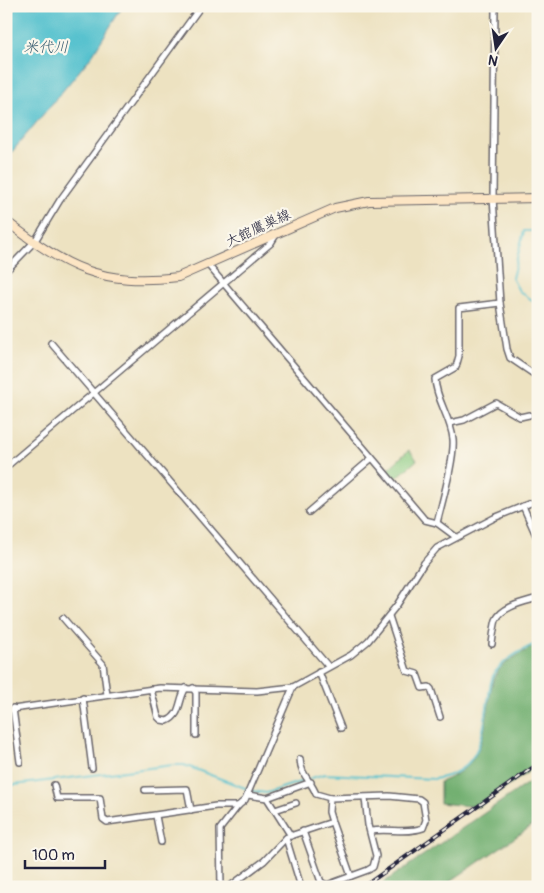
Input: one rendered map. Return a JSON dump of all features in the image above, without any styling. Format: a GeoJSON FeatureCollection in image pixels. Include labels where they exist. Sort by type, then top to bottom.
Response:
{"type":"FeatureCollection","features":[{"type":"Feature","properties":{"kind":"main road","name":"大館鷹巣線"},"geometry":{"type":"LineString","coordinates":[[6,221],[61,259],[87,272],[126,280],[178,277],[325,211],[369,201],[538,198]]}},
{"type":"Feature","properties":{"kind":"street"},"geometry":{"type":"LineString","coordinates":[[6,271],[35,242],[60,200],[201,6]]}},
{"type":"Feature","properties":{"kind":"street"},"geometry":{"type":"LineString","coordinates":[[494,6],[493,198],[500,303],[506,349],[510,358],[538,377]]}},
{"type":"Feature","properties":{"kind":"street"},"geometry":{"type":"LineString","coordinates":[[6,467],[271,243],[277,232]]}},
{"type":"Feature","properties":{"kind":"street"},"geometry":{"type":"LineString","coordinates":[[208,265],[425,520],[437,523],[456,538]]}},
{"type":"Feature","properties":{"kind":"street"},"geometry":{"type":"LineString","coordinates":[[437,523],[452,458],[454,440],[435,380],[456,367],[459,356],[459,308],[500,303]]}},
{"type":"Feature","properties":{"kind":"street"},"geometry":{"type":"LineString","coordinates":[[51,343],[95,392],[328,666]]}},
{"type":"Feature","properties":{"kind":"street"},"geometry":{"type":"LineString","coordinates":[[450,423],[464,420],[496,403],[520,417],[529,415]]}},
{"type":"Feature","properties":{"kind":"street"},"geometry":{"type":"LineString","coordinates":[[309,512],[372,458]]}},
{"type":"Feature","properties":{"kind":"street"},"geometry":{"type":"LineString","coordinates":[[6,710],[151,689],[190,688],[257,691],[293,687],[351,655],[368,641],[389,616],[437,548],[538,500]]}},
{"type":"Feature","properties":{"kind":"street"},"geometry":{"type":"LineString","coordinates":[[523,506],[538,540]]}},
{"type":"Feature","properties":{"kind":"street"},"geometry":{"type":"LineString","coordinates":[[492,644],[496,620],[500,614],[511,607],[538,598]]}},
{"type":"Feature","properties":{"kind":"street"},"geometry":{"type":"LineString","coordinates":[[389,616],[407,670],[417,674],[422,688],[429,687],[440,717]]}},
{"type":"Feature","properties":{"kind":"street"},"geometry":{"type":"LineString","coordinates":[[64,618],[104,664],[107,695]]}},
{"type":"Feature","properties":{"kind":"street"},"geometry":{"type":"LineString","coordinates":[[319,672],[341,728]]}},
{"type":"Feature","properties":{"kind":"street"},"geometry":{"type":"LineString","coordinates":[[221,887],[220,829],[245,800],[293,687]]}},
{"type":"Feature","properties":{"kind":"street"},"geometry":{"type":"LineString","coordinates":[[151,689],[158,717],[167,722],[176,714],[181,696],[190,688]]}},
{"type":"Feature","properties":{"kind":"street"},"geometry":{"type":"LineString","coordinates":[[190,688],[196,693],[196,736]]}},
{"type":"Feature","properties":{"kind":"street"},"geometry":{"type":"LineString","coordinates":[[84,698],[92,768]]}},
{"type":"Feature","properties":{"kind":"street"},"geometry":{"type":"LineString","coordinates":[[13,708],[20,762]]}},
{"type":"Feature","properties":{"kind":"street"},"geometry":{"type":"LineString","coordinates":[[300,760],[301,771],[309,780],[316,794],[330,798],[389,796],[419,799],[423,802],[426,820],[423,828],[417,830],[382,829],[371,832]]}},
{"type":"Feature","properties":{"kind":"street"},"geometry":{"type":"LineString","coordinates":[[267,798],[309,780]]}},
{"type":"Feature","properties":{"kind":"street"},"geometry":{"type":"LineString","coordinates":[[54,785],[56,798],[100,798],[103,819],[107,822],[191,810],[238,806]]}},
{"type":"Feature","properties":{"kind":"street"},"geometry":{"type":"LineString","coordinates":[[145,790],[187,789],[191,810]]}},
{"type":"Feature","properties":{"kind":"street"},"geometry":{"type":"LineString","coordinates":[[249,791],[267,798],[275,810],[289,837],[301,887]]}},
{"type":"Feature","properties":{"kind":"street"},"geometry":{"type":"LineString","coordinates":[[330,798],[332,822],[351,876]]}},
{"type":"Feature","properties":{"kind":"street"},"geometry":{"type":"LineString","coordinates":[[303,830],[318,878],[321,882],[327,884],[368,870],[376,862],[365,798]]}},
{"type":"Feature","properties":{"kind":"street"},"geometry":{"type":"LineString","coordinates":[[275,810],[296,804]]}},
{"type":"Feature","properties":{"kind":"street"},"geometry":{"type":"LineString","coordinates":[[156,816],[161,842]]}},
{"type":"Feature","properties":{"kind":"street"},"geometry":{"type":"LineString","coordinates":[[229,887],[264,862],[289,837],[303,830],[332,822]]}},
{"type":"Feature","properties":{"kind":"green space"},"geometry":{"type":"Polygon","coordinates":[[[409,450],[417,460],[394,480],[386,471],[409,450]]]}},
{"type":"Feature","properties":{"kind":"green space"},"geometry":{"type":"Polygon","coordinates":[[[538,644],[538,765],[478,807],[440,803],[440,782],[465,768],[473,759],[478,749],[485,726],[492,685],[500,668],[538,644]]]}},
{"type":"Feature","properties":{"kind":"green space"},"geometry":{"type":"Polygon","coordinates":[[[538,776],[538,822],[442,887],[377,887],[538,776]]]}},
{"type":"Feature","properties":{"kind":"water","name":"米代川"},"geometry":{"type":"Polygon","coordinates":[[[17,6],[123,6],[91,57],[6,159],[6,22],[17,6]]]}},
{"type":"Feature","properties":{"kind":"waterway"},"geometry":{"type":"LineString","coordinates":[[538,231],[524,231],[512,278],[519,291],[538,304]]}},
{"type":"Feature","properties":{"kind":"waterway"},"geometry":{"type":"LineString","coordinates":[[6,786],[173,765],[184,765],[253,791],[266,793],[324,774],[434,779],[450,775],[462,769],[471,760],[477,749],[484,724],[493,675],[501,665],[538,642]]}},
{"type":"Feature","properties":{"kind":"railway"},"geometry":{"type":"LineString","coordinates":[[363,887],[538,764]]}}]}
